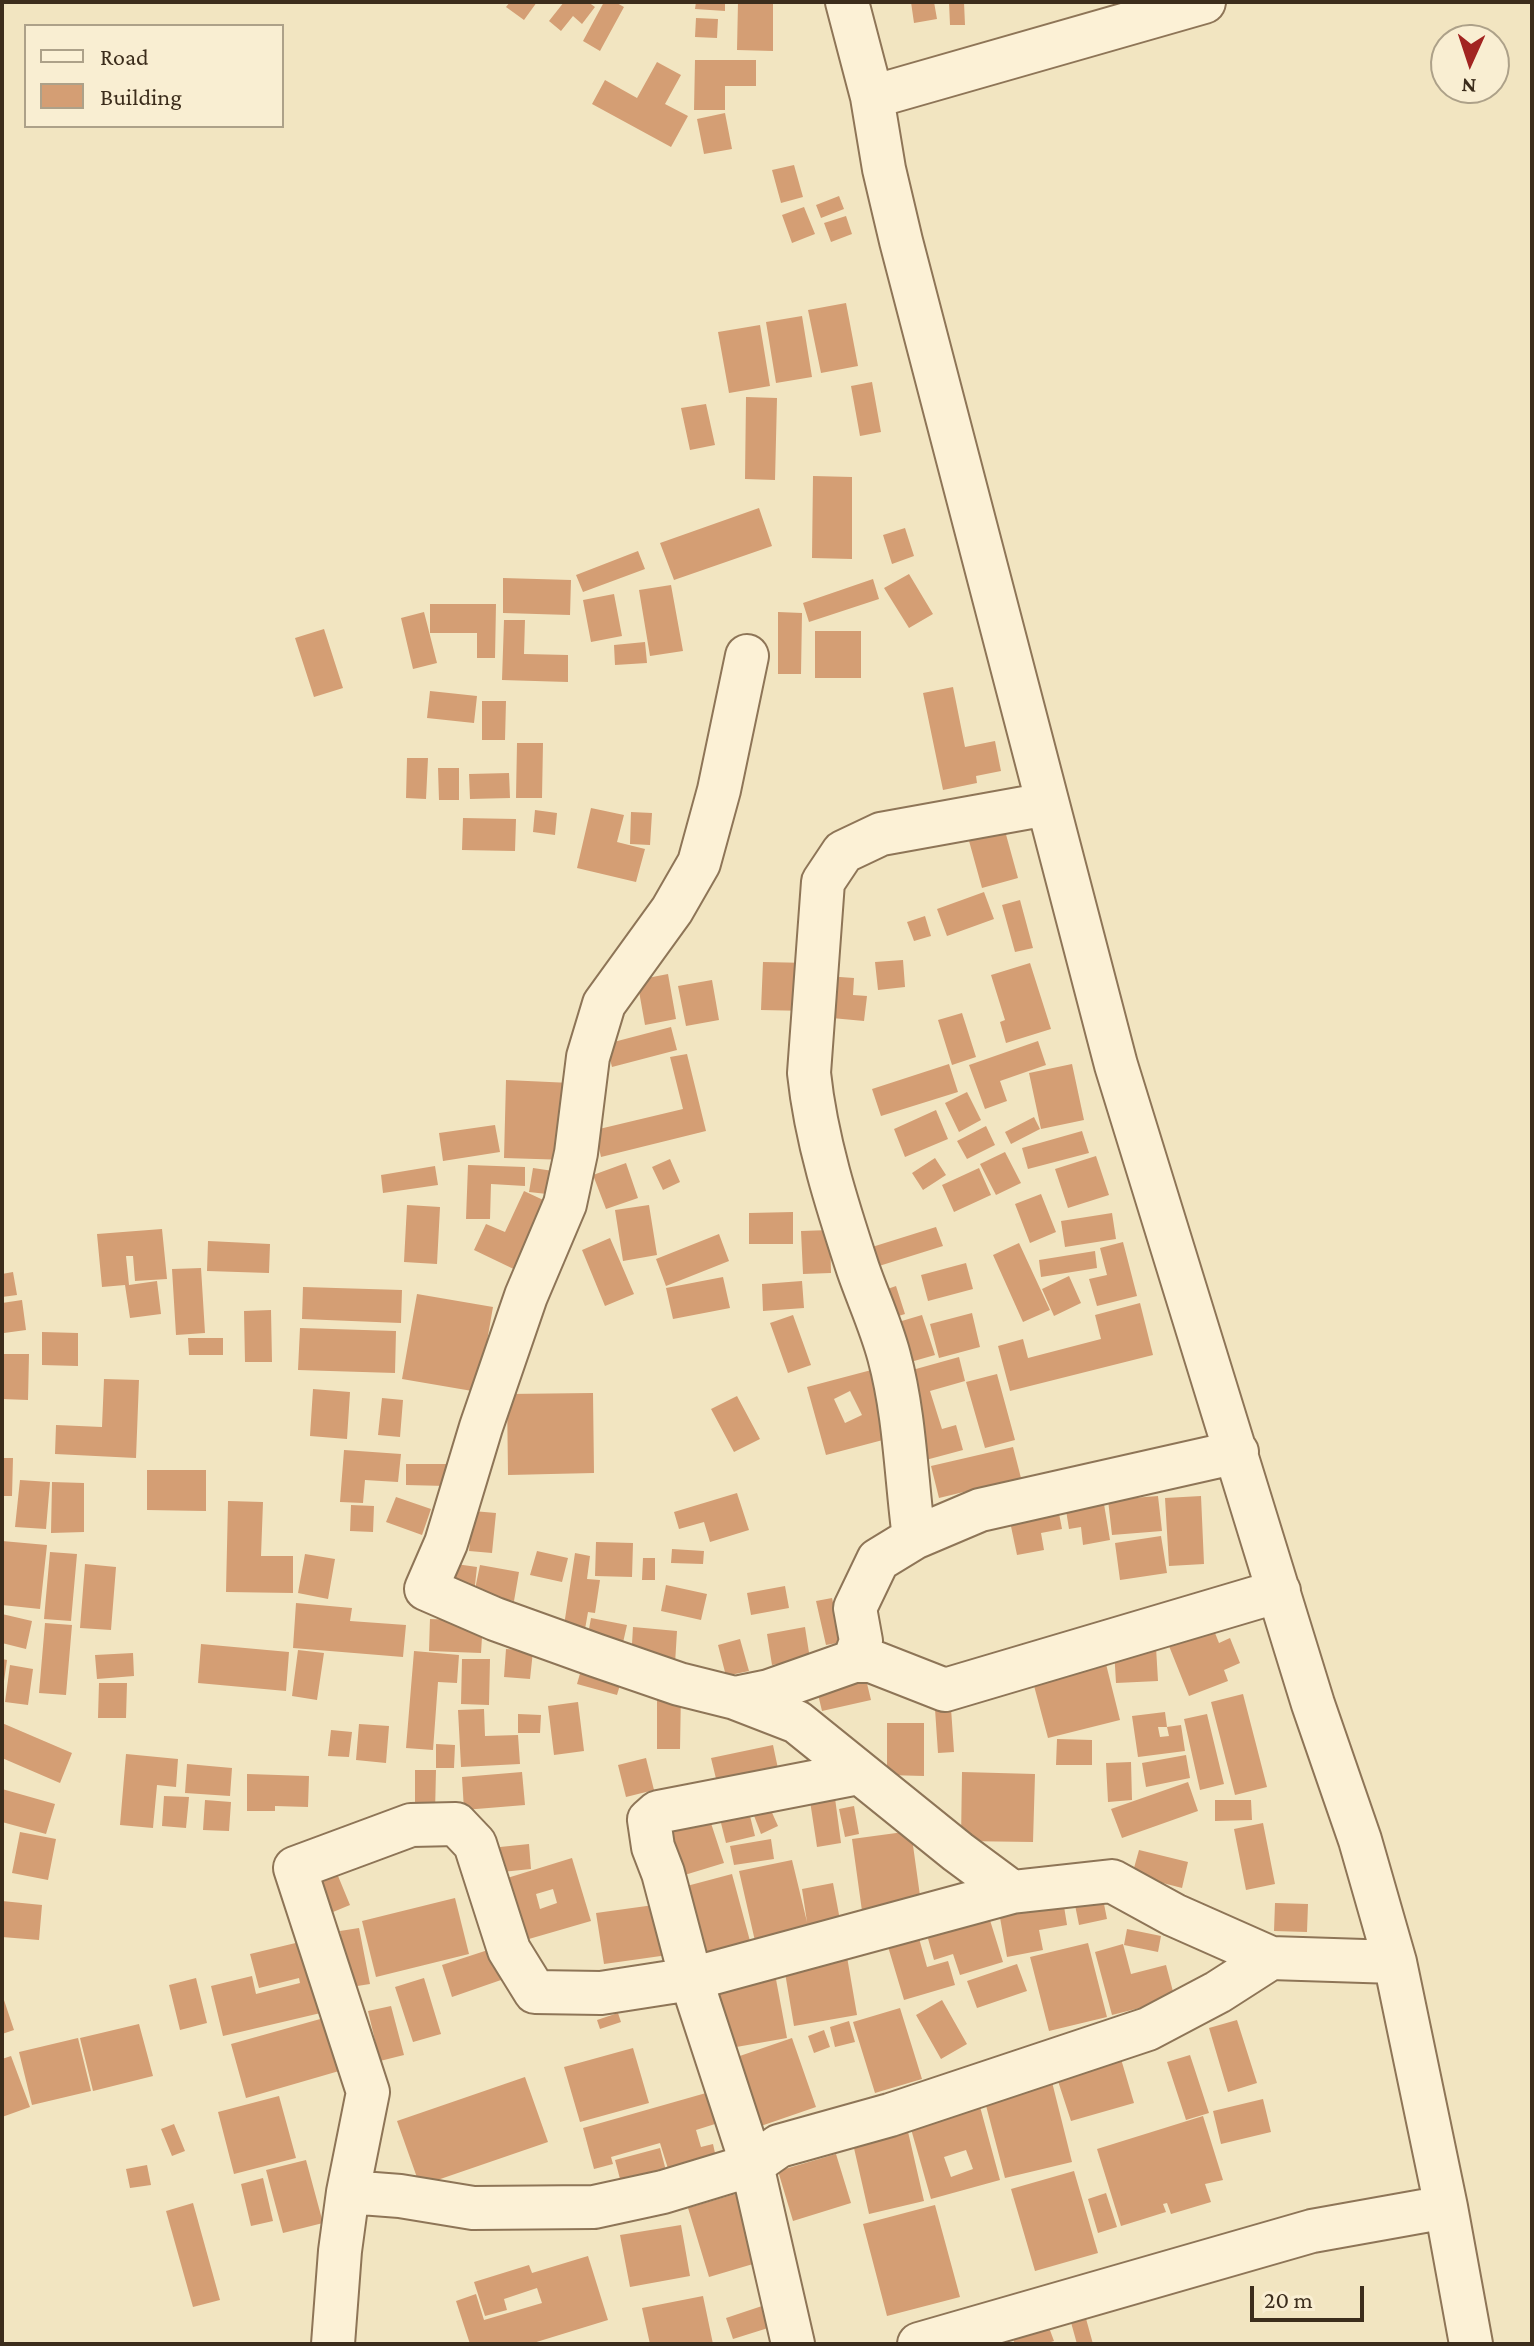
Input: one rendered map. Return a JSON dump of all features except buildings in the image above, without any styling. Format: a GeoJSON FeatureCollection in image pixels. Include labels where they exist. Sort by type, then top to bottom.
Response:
{"type":"FeatureCollection","features":[{"type":"Feature","properties":{"kind":"street"},"geometry":{"type":"LineString","coordinates":[[847,2],[872,97],[894,213],[1116,1065],[1313,1704],[1360,1840],[1395,1962],[1471,2344]]}},
{"type":"Feature","properties":{"kind":"street"},"geometry":{"type":"LineString","coordinates":[[872,97],[1086,19],[1204,2]]}},
{"type":"Feature","properties":{"kind":"street"},"geometry":{"type":"LineString","coordinates":[[747,656],[719,790],[699,863],[672,910],[604,1004],[588,1057],[576,1153],[565,1204],[526,1296],[481,1427],[446,1543],[426,1589],[495,1619],[595,1655],[679,1684],[735,1698],[797,1722],[1012,1892]]}},
{"type":"Feature","properties":{"kind":"street"},"geometry":{"type":"LineString","coordinates":[[914,1538],[903,1432],[889,1356],[857,1268],[817,1132],[812,1101],[809,1073],[823,882],[843,852],[881,834],[1047,804]]}},
{"type":"Feature","properties":{"kind":"street"},"geometry":{"type":"LineString","coordinates":[[854,1661],[861,1641],[855,1608],[878,1560],[914,1538],[980,1510],[1237,1452]]}},
{"type":"Feature","properties":{"kind":"street"},"geometry":{"type":"LineString","coordinates":[[735,1698],[769,1691],[854,1661],[871,1661],[945,1690],[1279,1591]]}},
{"type":"Feature","properties":{"kind":"street"},"geometry":{"type":"LineString","coordinates":[[793,2344],[752,2165],[691,1979],[663,1873],[653,1847],[649,1820],[658,1812],[859,1773]]}},
{"type":"Feature","properties":{"kind":"street"},"geometry":{"type":"LineString","coordinates":[[333,2344],[348,2192],[368,2092],[295,1868],[411,1825],[456,1824],[475,1844],[509,1950],[535,1992],[601,1993],[691,1979],[1012,1892],[1112,1881],[1174,1915],[1271,1958],[1395,1962]]}},
{"type":"Feature","properties":{"kind":"street"},"geometry":{"type":"LineString","coordinates":[[348,2192],[400,2196],[473,2208],[594,2207],[663,2192],[752,2165],[779,2146],[890,2115],[1148,2029],[1218,1992],[1271,1958]]}},
{"type":"Feature","properties":{"kind":"street"},"geometry":{"type":"LineString","coordinates":[[919,2344],[1312,2231],[1446,2207]]}}]}
